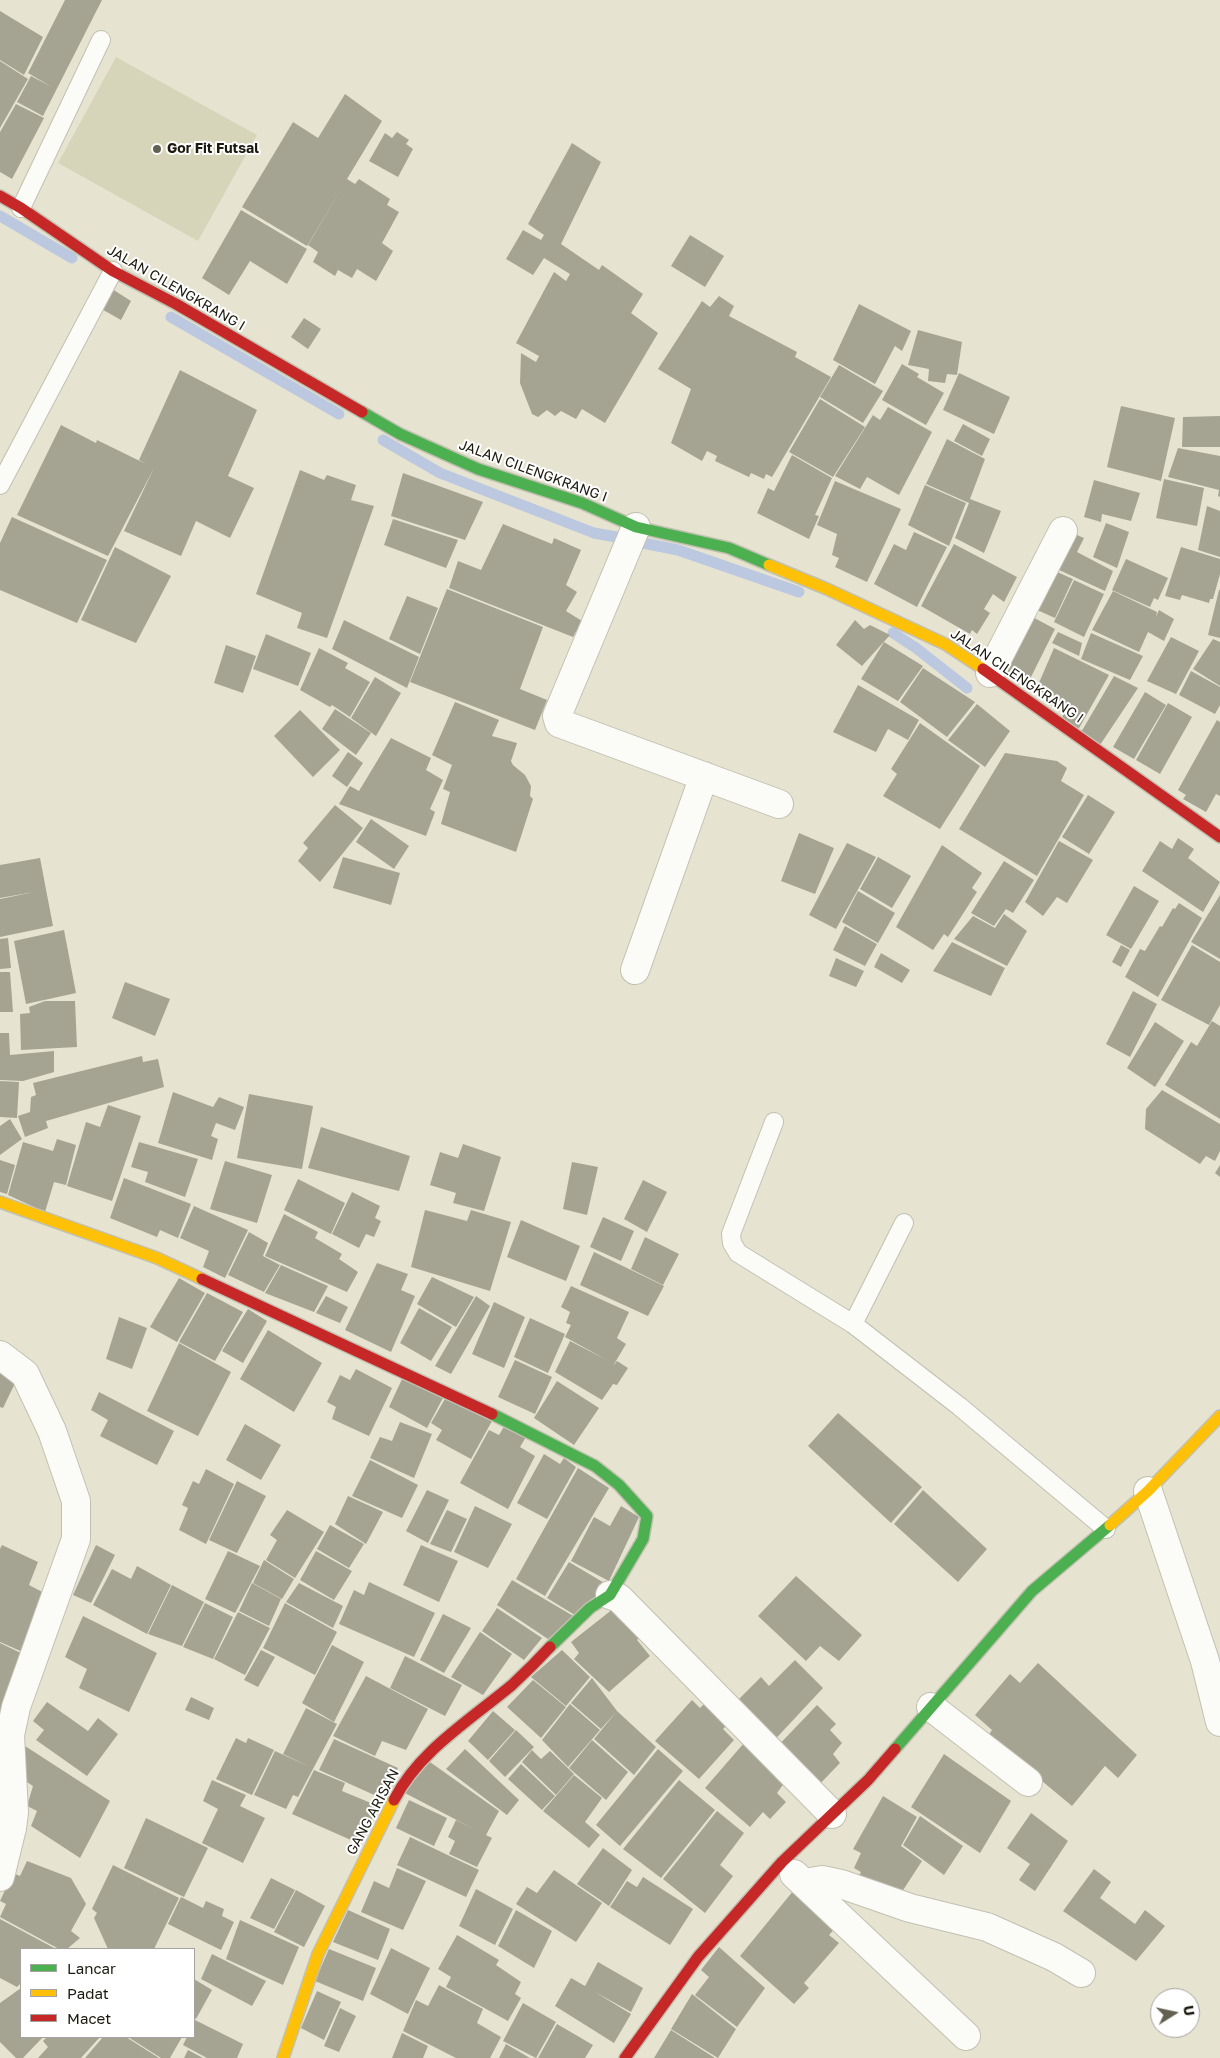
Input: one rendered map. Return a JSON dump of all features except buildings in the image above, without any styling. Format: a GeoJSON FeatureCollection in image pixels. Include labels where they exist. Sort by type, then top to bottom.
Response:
{"type":"FeatureCollection","features":[{"type":"Feature","properties":{"kind":"street","name":"JALAN CILENGKRANG I"},"geometry":{"type":"LineString","coordinates":[[0,196],[21,208],[113,271],[176,304],[400,434],[478,469],[582,503],[636,527],[730,548],[827,589],[945,644],[990,673],[1218,831]]}},
{"type":"Feature","properties":{"kind":"street"},"geometry":{"type":"LineString","coordinates":[[636,527],[557,719],[559,723],[779,804]]}},
{"type":"Feature","properties":{"kind":"street"},"geometry":{"type":"LineString","coordinates":[[990,673],[1063,531]]}},
{"type":"Feature","properties":{"kind":"street"},"geometry":{"type":"LineString","coordinates":[[635,970],[704,776]]}},
{"type":"Feature","properties":{"kind":"street"},"geometry":{"type":"LineString","coordinates":[[1,1207],[157,1258],[423,1380],[595,1466],[619,1485],[647,1516],[643,1540],[610,1594],[620,1598],[832,1814]]}},
{"type":"Feature","properties":{"kind":"street"},"geometry":{"type":"LineString","coordinates":[[0,1355],[25,1374],[52,1431],[76,1501],[76,1539],[16,1707],[10,1735],[14,1812],[0,1877]]}},
{"type":"Feature","properties":{"kind":"street"},"geometry":{"type":"LineString","coordinates":[[625,2058],[698,1957],[782,1862],[868,1780],[1032,1591],[1148,1491],[1220,1416]]}},
{"type":"Feature","properties":{"kind":"street"},"geometry":{"type":"LineString","coordinates":[[1148,1491],[1212,1653],[1220,1722]]}},
{"type":"Feature","properties":{"kind":"street","name":"GANG ARISAN"},"geometry":{"type":"LineString","coordinates":[[284,2058],[318,1954],[400,1789],[410,1773],[422,1759],[514,1683],[590,1608],[610,1594]]}},
{"type":"Feature","properties":{"kind":"street"},"geometry":{"type":"LineString","coordinates":[[931,1707],[1028,1782]]}},
{"type":"Feature","properties":{"kind":"street"},"geometry":{"type":"LineString","coordinates":[[782,1862],[966,2036]]}},
{"type":"Feature","properties":{"kind":"street"},"geometry":{"type":"LineString","coordinates":[[804,1883],[822,1880],[841,1884],[910,1908],[987,1927],[1054,1958],[1081,1973]]}},
{"type":"Feature","properties":{"kind":"lane"},"geometry":{"type":"LineString","coordinates":[[21,208],[100,40]]}},
{"type":"Feature","properties":{"kind":"lane"},"geometry":{"type":"LineString","coordinates":[[0,484],[113,271]]}},
{"type":"Feature","properties":{"kind":"lane"},"geometry":{"type":"LineString","coordinates":[[774,1122],[731,1234],[732,1243],[738,1253],[854,1324],[959,1406],[1106,1529]]}},
{"type":"Feature","properties":{"kind":"lane"},"geometry":{"type":"LineString","coordinates":[[854,1324],[904,1223]]}},
{"type":"Feature","properties":{"kind":"shaded area","name":"Gor Fit Futsal"},"geometry":{"type":"Polygon","coordinates":[[[116,57],[257,135],[198,241],[58,163],[116,57]]]}},
{"type":"Feature","properties":{"kind":"waterway"},"geometry":{"type":"LineString","coordinates":[[0,216],[72,258]]}},
{"type":"Feature","properties":{"kind":"waterway"},"geometry":{"type":"LineString","coordinates":[[171,317],[339,414]]}},
{"type":"Feature","properties":{"kind":"waterway"},"geometry":{"type":"LineString","coordinates":[[383,440],[440,473],[594,533],[622,538]]}},
{"type":"Feature","properties":{"kind":"waterway"},"geometry":{"type":"LineString","coordinates":[[638,542],[678,550],[799,592]]}},
{"type":"Feature","properties":{"kind":"waterway"},"geometry":{"type":"LineString","coordinates":[[893,633],[916,648],[967,688]]}},
{"type":"Feature","properties":{"kind":"traffic: fast"},"geometry":{"type":"LineString","coordinates":[[362,412],[400,434],[478,469],[582,503],[636,527],[729,548],[769,565]]}},
{"type":"Feature","properties":{"kind":"traffic: fast"},"geometry":{"type":"LineString","coordinates":[[492,1414],[595,1466],[619,1485],[647,1516],[643,1539],[610,1595],[590,1608],[550,1647]]}},
{"type":"Feature","properties":{"kind":"traffic: fast"},"geometry":{"type":"LineString","coordinates":[[895,1749],[1032,1591],[1110,1525]]}},
{"type":"Feature","properties":{"kind":"traffic: slow"},"geometry":{"type":"LineString","coordinates":[[769,565],[827,589],[945,644],[983,669]]}},
{"type":"Feature","properties":{"kind":"traffic: slow"},"geometry":{"type":"LineString","coordinates":[[0,1202],[157,1258],[202,1279]]}},
{"type":"Feature","properties":{"kind":"traffic: slow"},"geometry":{"type":"LineString","coordinates":[[1110,1525],[1148,1491],[1220,1416]]}},
{"type":"Feature","properties":{"kind":"traffic: slow"},"geometry":{"type":"LineString","coordinates":[[283,2058],[318,1954],[394,1800]]}},
{"type":"Feature","properties":{"kind":"traffic: jam"},"geometry":{"type":"LineString","coordinates":[[0,196],[21,208],[113,271],[176,304],[362,412]]}},
{"type":"Feature","properties":{"kind":"traffic: jam"},"geometry":{"type":"LineString","coordinates":[[983,669],[1220,837]]}},
{"type":"Feature","properties":{"kind":"traffic: jam"},"geometry":{"type":"LineString","coordinates":[[202,1279],[492,1414]]}},
{"type":"Feature","properties":{"kind":"traffic: jam"},"geometry":{"type":"LineString","coordinates":[[394,1800],[417,1766],[431,1751],[512,1685],[550,1647]]}},
{"type":"Feature","properties":{"kind":"traffic: jam"},"geometry":{"type":"LineString","coordinates":[[625,2058],[698,1957],[782,1862],[868,1780],[895,1749]]}},
{"type":"Feature","properties":{"kind":"place","name":"Gor Fit Futsal"},"geometry":{"type":"Point","coordinates":[157,149]}}]}
